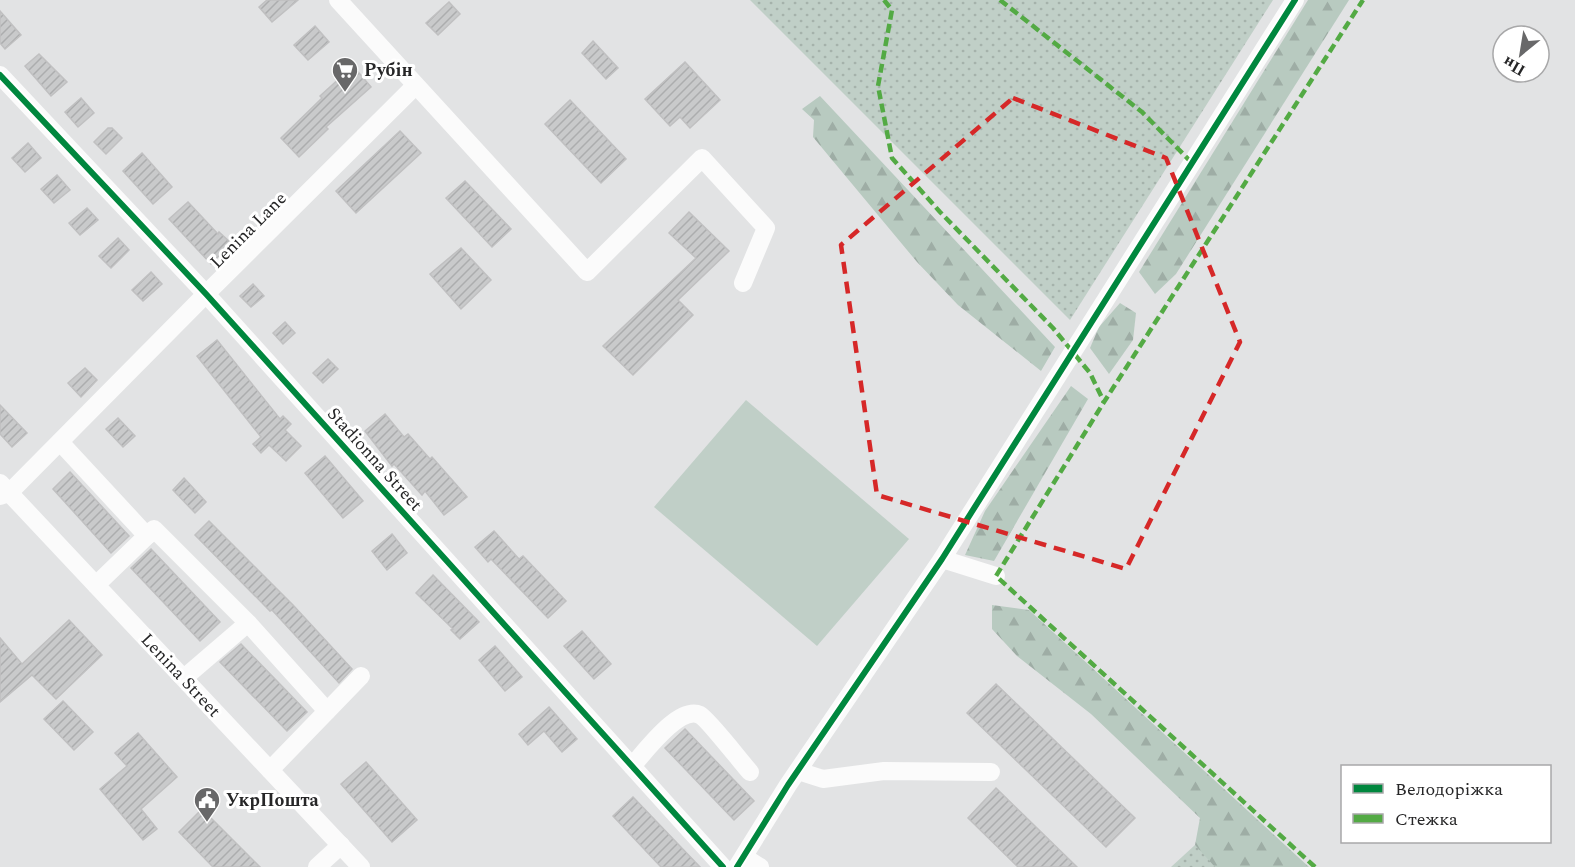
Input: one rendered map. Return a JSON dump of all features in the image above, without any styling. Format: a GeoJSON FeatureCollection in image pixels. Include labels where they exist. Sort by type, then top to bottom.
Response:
{"type":"FeatureCollection","features":[{"type":"Feature","properties":{"kind":"street"},"geometry":{"type":"LineString","coordinates":[[338,0],[587,273],[702,158],[766,228],[743,283]]}},
{"type":"Feature","properties":{"kind":"street"},"geometry":{"type":"LineString","coordinates":[[759,867],[740,862],[798,771],[942,559],[1295,0]]}},
{"type":"Feature","properties":{"kind":"street","name":"Stadionna Street"},"geometry":{"type":"LineString","coordinates":[[0,75],[206,294],[723,867]]}},
{"type":"Feature","properties":{"kind":"street","name":"Lenina Lane"},"geometry":{"type":"LineString","coordinates":[[3,490],[60,442],[416,86]]}},
{"type":"Feature","properties":{"kind":"street"},"geometry":{"type":"LineString","coordinates":[[60,442],[147,536]]}},
{"type":"Feature","properties":{"kind":"street","name":"Lenina Street"},"geometry":{"type":"LineString","coordinates":[[3,490],[96,585],[361,867]]}},
{"type":"Feature","properties":{"kind":"street"},"geometry":{"type":"LineString","coordinates":[[96,585],[154,530],[248,623],[327,711]]}},
{"type":"Feature","properties":{"kind":"street"},"geometry":{"type":"LineString","coordinates":[[942,559],[996,576]]}},
{"type":"Feature","properties":{"kind":"street"},"geometry":{"type":"LineString","coordinates":[[184,678],[248,623]]}},
{"type":"Feature","properties":{"kind":"street"},"geometry":{"type":"LineString","coordinates":[[270,770],[361,676]]}},
{"type":"Feature","properties":{"kind":"street"},"geometry":{"type":"LineString","coordinates":[[632,766],[675,719],[687,713],[700,715],[750,772]]}},
{"type":"Feature","properties":{"kind":"street"},"geometry":{"type":"LineString","coordinates":[[798,771],[823,779],[884,771],[991,772]]}},
{"type":"Feature","properties":{"kind":"street"},"geometry":{"type":"LineString","coordinates":[[317,867],[341,846]]}},
{"type":"Feature","properties":{"kind":"highlighted area"},"geometry":{"type":"Polygon","coordinates":[[[1013,98],[1166,158],[1240,342],[1126,569],[877,495],[841,245],[1013,98]]]}},
{"type":"Feature","properties":{"kind":"shaded area"},"geometry":{"type":"Polygon","coordinates":[[[750,0],[1273,0],[1070,320],[750,0]]]}},
{"type":"Feature","properties":{"kind":"shaded area"},"geometry":{"type":"Polygon","coordinates":[[[746,400],[909,539],[817,646],[654,507],[746,400]]]}},
{"type":"Feature","properties":{"kind":"shaded area"},"geometry":{"type":"Polygon","coordinates":[[[1195,845],[1220,867],[1171,867],[1195,845]]]}},
{"type":"Feature","properties":{"kind":"green space"},"geometry":{"type":"Polygon","coordinates":[[[1308,0],[1349,0],[1176,274],[1155,294],[1139,272],[1308,0]]]}},
{"type":"Feature","properties":{"kind":"green space"},"geometry":{"type":"Polygon","coordinates":[[[820,96],[1055,347],[1041,371],[958,305],[917,262],[813,137],[814,120],[802,109],[820,96]]]}},
{"type":"Feature","properties":{"kind":"green space"},"geometry":{"type":"Polygon","coordinates":[[[1120,303],[1136,313],[1133,340],[1109,374],[1090,348],[1099,327],[1120,303]]]}},
{"type":"Feature","properties":{"kind":"green space"},"geometry":{"type":"Polygon","coordinates":[[[1071,386],[1088,399],[994,561],[965,555],[985,511],[1071,386]]]}},
{"type":"Feature","properties":{"kind":"green space"},"geometry":{"type":"Polygon","coordinates":[[[992,605],[1029,610],[1309,867],[1215,867],[1195,845],[1200,818],[1091,714],[1017,656],[992,629],[992,605]]]}},
{"type":"Feature","properties":{"kind":"building"},"geometry":{"type":"Polygon","coordinates":[[[267,0],[298,0],[272,22],[259,7],[267,0]]]}},
{"type":"Feature","properties":{"kind":"building"},"geometry":{"type":"Polygon","coordinates":[[[449,2],[460,14],[438,35],[426,23],[449,2]]]}},
{"type":"Feature","properties":{"kind":"building"},"geometry":{"type":"Polygon","coordinates":[[[0,11],[21,35],[5,49],[0,43],[0,11]]]}},
{"type":"Feature","properties":{"kind":"building"},"geometry":{"type":"Polygon","coordinates":[[[315,26],[329,42],[308,60],[294,45],[315,26]]]}},
{"type":"Feature","properties":{"kind":"building"},"geometry":{"type":"Polygon","coordinates":[[[593,41],[618,68],[606,79],[582,53],[593,41]]]}},
{"type":"Feature","properties":{"kind":"building"},"geometry":{"type":"Polygon","coordinates":[[[39,54],[67,82],[51,96],[25,66],[39,54]]]}},
{"type":"Feature","properties":{"kind":"building"},"geometry":{"type":"Polygon","coordinates":[[[685,62],[720,100],[690,128],[680,117],[670,126],[645,99],[685,62]]]}},
{"type":"Feature","properties":{"kind":"building"},"geometry":{"type":"Polygon","coordinates":[[[353,66],[371,87],[326,127],[328,129],[299,157],[281,138],[322,98],[320,96],[353,66]]]}},
{"type":"Feature","properties":{"kind":"building"},"geometry":{"type":"Polygon","coordinates":[[[81,98],[94,113],[78,127],[65,112],[81,98]]]}},
{"type":"Feature","properties":{"kind":"building"},"geometry":{"type":"Polygon","coordinates":[[[570,100],[626,159],[601,183],[545,124],[570,100]]]}},
{"type":"Feature","properties":{"kind":"building"},"geometry":{"type":"Polygon","coordinates":[[[108,128],[112,128],[122,138],[106,154],[94,142],[108,128]]]}},
{"type":"Feature","properties":{"kind":"building"},"geometry":{"type":"Polygon","coordinates":[[[400,131],[421,153],[356,213],[336,191],[400,131]]]}},
{"type":"Feature","properties":{"kind":"building"},"geometry":{"type":"Polygon","coordinates":[[[28,143],[41,158],[25,172],[12,158],[28,143]]]}},
{"type":"Feature","properties":{"kind":"building"},"geometry":{"type":"Polygon","coordinates":[[[142,153],[172,187],[153,204],[123,171],[142,153]]]}},
{"type":"Feature","properties":{"kind":"building"},"geometry":{"type":"Polygon","coordinates":[[[57,175],[70,190],[54,203],[41,189],[57,175]]]}},
{"type":"Feature","properties":{"kind":"building"},"geometry":{"type":"Polygon","coordinates":[[[465,181],[511,229],[492,247],[446,198],[465,181]]]}},
{"type":"Feature","properties":{"kind":"building"},"geometry":{"type":"Polygon","coordinates":[[[188,202],[218,234],[219,232],[231,243],[211,264],[169,219],[188,202]]]}},
{"type":"Feature","properties":{"kind":"building"},"geometry":{"type":"Polygon","coordinates":[[[87,208],[98,220],[80,235],[69,223],[87,208]]]}},
{"type":"Feature","properties":{"kind":"building"},"geometry":{"type":"Polygon","coordinates":[[[689,212],[729,251],[678,300],[693,315],[633,375],[603,346],[696,258],[669,233],[689,212]]]}},
{"type":"Feature","properties":{"kind":"building"},"geometry":{"type":"Polygon","coordinates":[[[118,238],[129,250],[111,268],[99,256],[118,238]]]}},
{"type":"Feature","properties":{"kind":"building"},"geometry":{"type":"Polygon","coordinates":[[[461,248],[491,280],[461,309],[430,274],[461,248]]]}},
{"type":"Feature","properties":{"kind":"building"},"geometry":{"type":"Polygon","coordinates":[[[151,272],[162,284],[143,301],[132,290],[151,272]]]}},
{"type":"Feature","properties":{"kind":"building"},"geometry":{"type":"Polygon","coordinates":[[[253,284],[264,296],[251,307],[240,296],[253,284]]]}},
{"type":"Feature","properties":{"kind":"building"},"geometry":{"type":"Polygon","coordinates":[[[285,322],[295,333],[283,344],[273,333],[285,322]]]}},
{"type":"Feature","properties":{"kind":"building"},"geometry":{"type":"Polygon","coordinates":[[[217,340],[280,419],[283,416],[291,424],[285,430],[301,446],[286,461],[269,445],[261,453],[253,444],[261,437],[197,356],[217,340]]]}},
{"type":"Feature","properties":{"kind":"building"},"geometry":{"type":"Polygon","coordinates":[[[328,359],[338,369],[323,383],[313,373],[328,359]]]}},
{"type":"Feature","properties":{"kind":"building"},"geometry":{"type":"Polygon","coordinates":[[[85,368],[97,380],[81,397],[68,383],[85,368]]]}},
{"type":"Feature","properties":{"kind":"building"},"geometry":{"type":"Polygon","coordinates":[[[0,405],[27,433],[12,447],[0,434],[0,405]]]}},
{"type":"Feature","properties":{"kind":"building"},"geometry":{"type":"Polygon","coordinates":[[[385,414],[404,437],[408,434],[430,459],[432,457],[467,497],[444,515],[425,491],[422,495],[394,464],[392,466],[365,431],[385,414]]]}},
{"type":"Feature","properties":{"kind":"building"},"geometry":{"type":"Polygon","coordinates":[[[118,418],[135,436],[123,447],[106,429],[118,418]]]}},
{"type":"Feature","properties":{"kind":"building"},"geometry":{"type":"Polygon","coordinates":[[[325,456],[363,501],[343,518],[305,473],[325,456]]]}},
{"type":"Feature","properties":{"kind":"building"},"geometry":{"type":"Polygon","coordinates":[[[70,472],[129,536],[111,553],[53,489],[70,472]]]}},
{"type":"Feature","properties":{"kind":"building"},"geometry":{"type":"Polygon","coordinates":[[[184,478],[206,502],[195,513],[173,490],[184,478]]]}},
{"type":"Feature","properties":{"kind":"building"},"geometry":{"type":"Polygon","coordinates":[[[209,521],[293,605],[352,669],[339,683],[272,610],[270,611],[195,535],[209,521]]]}},
{"type":"Feature","properties":{"kind":"building"},"geometry":{"type":"Polygon","coordinates":[[[494,531],[519,559],[523,556],[566,601],[548,618],[491,559],[488,562],[475,547],[494,531]]]}},
{"type":"Feature","properties":{"kind":"building"},"geometry":{"type":"Polygon","coordinates":[[[392,534],[407,553],[387,570],[372,551],[392,534]]]}},
{"type":"Feature","properties":{"kind":"building"},"geometry":{"type":"Polygon","coordinates":[[[151,549],[220,622],[200,641],[131,568],[151,549]]]}},
{"type":"Feature","properties":{"kind":"building"},"geometry":{"type":"Polygon","coordinates":[[[433,575],[479,622],[460,639],[451,630],[453,629],[416,593],[433,575]]]}},
{"type":"Feature","properties":{"kind":"building"},"geometry":{"type":"Polygon","coordinates":[[[69,620],[102,655],[56,699],[32,675],[0,702],[0,638],[22,664],[69,620]]]}},
{"type":"Feature","properties":{"kind":"building"},"geometry":{"type":"Polygon","coordinates":[[[582,631],[611,664],[594,679],[564,646],[582,631]]]}},
{"type":"Feature","properties":{"kind":"building"},"geometry":{"type":"Polygon","coordinates":[[[241,644],[307,712],[287,731],[220,662],[241,644]]]}},
{"type":"Feature","properties":{"kind":"building"},"geometry":{"type":"Polygon","coordinates":[[[495,646],[522,677],[505,691],[479,660],[495,646]]]}},
{"type":"Feature","properties":{"kind":"building"},"geometry":{"type":"Polygon","coordinates":[[[996,684],[1135,818],[1106,847],[967,713],[996,684]]]}},
{"type":"Feature","properties":{"kind":"building"},"geometry":{"type":"Polygon","coordinates":[[[63,701],[93,732],[74,750],[44,719],[63,701]]]}},
{"type":"Feature","properties":{"kind":"building"},"geometry":{"type":"Polygon","coordinates":[[[549,707],[577,739],[562,752],[544,731],[528,745],[519,734],[549,707]]]}},
{"type":"Feature","properties":{"kind":"building"},"geometry":{"type":"Polygon","coordinates":[[[685,729],[754,801],[734,820],[665,748],[685,729]]]}},
{"type":"Feature","properties":{"kind":"building"},"geometry":{"type":"Polygon","coordinates":[[[138,733],[177,777],[141,809],[157,829],[143,840],[100,789],[127,766],[115,753],[138,733]]]}},
{"type":"Feature","properties":{"kind":"building"},"geometry":{"type":"Polygon","coordinates":[[[366,762],[417,820],[392,842],[341,784],[366,762]]]}},
{"type":"Feature","properties":{"kind":"building"},"geometry":{"type":"Polygon","coordinates":[[[996,788],[1077,867],[1018,867],[968,818],[996,788]]]}},
{"type":"Feature","properties":{"kind":"building"},"geometry":{"type":"Polygon","coordinates":[[[633,797],[700,867],[661,867],[613,816],[633,797]]]}},
{"type":"Feature","properties":{"kind":"building"},"geometry":{"type":"Polygon","coordinates":[[[202,809],[260,867],[213,867],[179,832],[202,809]]]}},
{"type":"Feature","properties":{"kind":"marked path"},"geometry":{"type":"LineString","coordinates":[[884,0],[892,10],[878,86],[892,158],[940,212],[1053,328],[1090,373],[1104,402]]}},
{"type":"Feature","properties":{"kind":"marked path"},"geometry":{"type":"LineString","coordinates":[[1000,0],[1142,112],[1192,163]]}},
{"type":"Feature","properties":{"kind":"marked path"},"geometry":{"type":"LineString","coordinates":[[1315,867],[996,576],[1104,402],[1363,0]]}},
{"type":"Feature","properties":{"kind":"cycle path"},"geometry":{"type":"LineString","coordinates":[[737,867],[788,785],[942,559],[1295,0]]}},
{"type":"Feature","properties":{"kind":"cycle path"},"geometry":{"type":"LineString","coordinates":[[0,75],[206,294],[723,867]]}},
{"type":"Feature","properties":{"kind":"place","name":"Рубін"},"geometry":{"type":"Point","coordinates":[345,93]}},
{"type":"Feature","properties":{"kind":"place","name":"УкрПошта"},"geometry":{"type":"Point","coordinates":[207,823]}}]}
